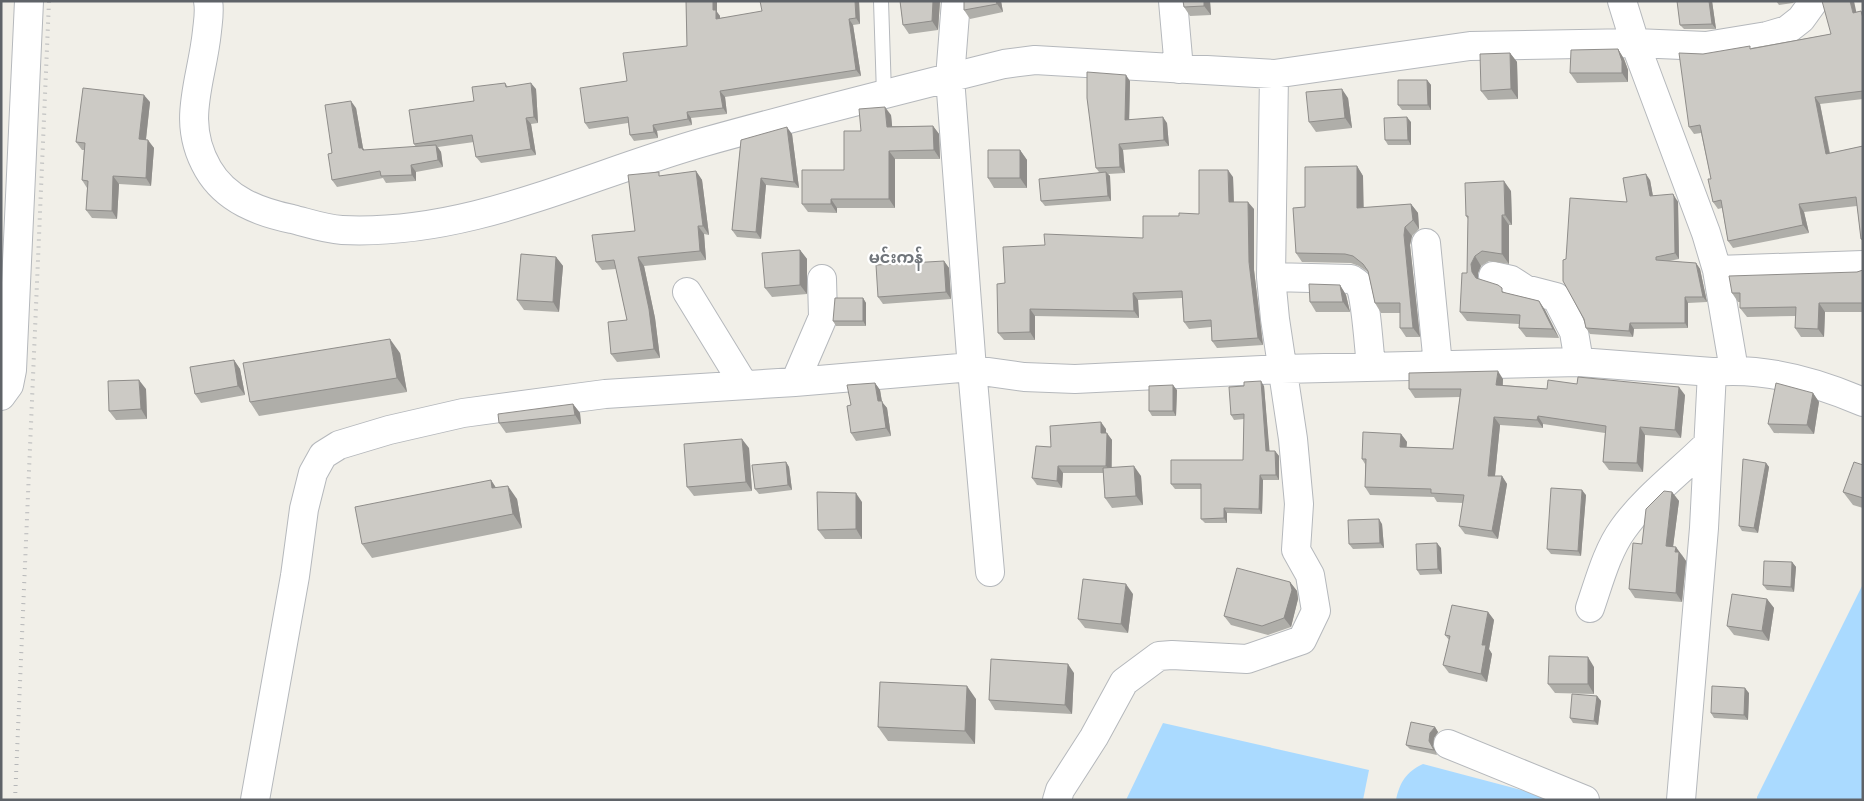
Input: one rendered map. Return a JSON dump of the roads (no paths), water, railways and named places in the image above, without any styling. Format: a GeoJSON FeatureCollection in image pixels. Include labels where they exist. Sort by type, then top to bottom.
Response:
{"type":"FeatureCollection","features":[{"type":"Feature","properties":{"kind":"street"},"geometry":{"type":"LineString","coordinates":[[1,396],[9,385],[12,370],[29,1]]}},
{"type":"Feature","properties":{"kind":"street"},"geometry":{"type":"LineString","coordinates":[[208,1],[205,47],[193,110],[194,137],[208,170],[229,196],[252,207],[268,214],[339,230],[395,230],[444,224],[532,201],[688,146],[814,110],[1004,64],[1035,60],[1274,74],[1470,46],[1635,43],[1706,46],[1767,36],[1787,30],[1801,19],[1814,1]]}},
{"type":"Feature","properties":{"kind":"street"},"geometry":{"type":"LineString","coordinates":[[956,1],[950,78],[990,572]]}},
{"type":"Feature","properties":{"kind":"street"},"geometry":{"type":"LineString","coordinates":[[1173,1],[1179,68]]}},
{"type":"Feature","properties":{"kind":"street"},"geometry":{"type":"LineString","coordinates":[[1622,1],[1635,43],[1706,233],[1717,270],[1723,371],[1708,444],[1704,528],[1681,800]]}},
{"type":"Feature","properties":{"kind":"street"},"geometry":{"type":"LineString","coordinates":[[1057,800],[1060,790],[1094,737],[1124,682],[1145,665],[1159,656],[1172,655],[1247,659],[1302,640],[1316,611],[1310,575],[1296,550],[1299,504],[1293,439],[1271,277],[1274,74]]}},
{"type":"Feature","properties":{"kind":"street"},"geometry":{"type":"LineString","coordinates":[[1426,243],[1438,365]]}},
{"type":"Feature","properties":{"kind":"street"},"geometry":{"type":"LineString","coordinates":[[1717,270],[1863,265]]}},
{"type":"Feature","properties":{"kind":"street"},"geometry":{"type":"LineString","coordinates":[[1493,276],[1512,280],[1525,289],[1556,297],[1574,332],[1579,362]]}},
{"type":"Feature","properties":{"kind":"street"},"geometry":{"type":"LineString","coordinates":[[1271,277],[1350,279],[1356,281],[1360,286],[1363,300],[1372,366]]}},
{"type":"Feature","properties":{"kind":"street"},"geometry":{"type":"LineString","coordinates":[[794,382],[822,317],[822,279]]}},
{"type":"Feature","properties":{"kind":"street"},"geometry":{"type":"LineString","coordinates":[[687,292],[744,384]]}},
{"type":"Feature","properties":{"kind":"street"},"geometry":{"type":"LineString","coordinates":[[255,800],[295,576],[304,509],[313,473],[323,455],[339,445],[389,430],[463,413],[605,394],[794,382],[960,368],[972,368],[1024,377],[1075,379],[1282,369],[1579,362],[1723,371],[1797,380],[1839,392],[1863,402]]}},
{"type":"Feature","properties":{"kind":"street"},"geometry":{"type":"LineString","coordinates":[[1590,608],[1605,566],[1622,530],[1708,444]]}},
{"type":"Feature","properties":{"kind":"street"},"geometry":{"type":"LineString","coordinates":[[1448,744],[1586,800]]}},
{"type":"Feature","properties":{"kind":"lane"},"geometry":{"type":"LineString","coordinates":[[881,1],[884,94]]}},
{"type":"Feature","properties":{"kind":"water"},"geometry":{"type":"Polygon","coordinates":[[[1863,584],[1863,800],[1757,800],[1757,797],[1863,584]]]}},
{"type":"Feature","properties":{"kind":"water"},"geometry":{"type":"Polygon","coordinates":[[[1163,723],[1369,770],[1363,800],[1126,800],[1163,723]]]}},
{"type":"Feature","properties":{"kind":"water"},"geometry":{"type":"Polygon","coordinates":[[[1423,764],[1559,800],[1396,800],[1408,774],[1423,764]]]}},
{"type":"Feature","properties":{"kind":"railway"},"geometry":{"type":"LineString","coordinates":[[15,800],[49,1]]}},
{"type":"Feature","properties":{"kind":"district","name":"မင်းကန်"},"geometry":{"type":"Point","coordinates":[896,257]}}]}
